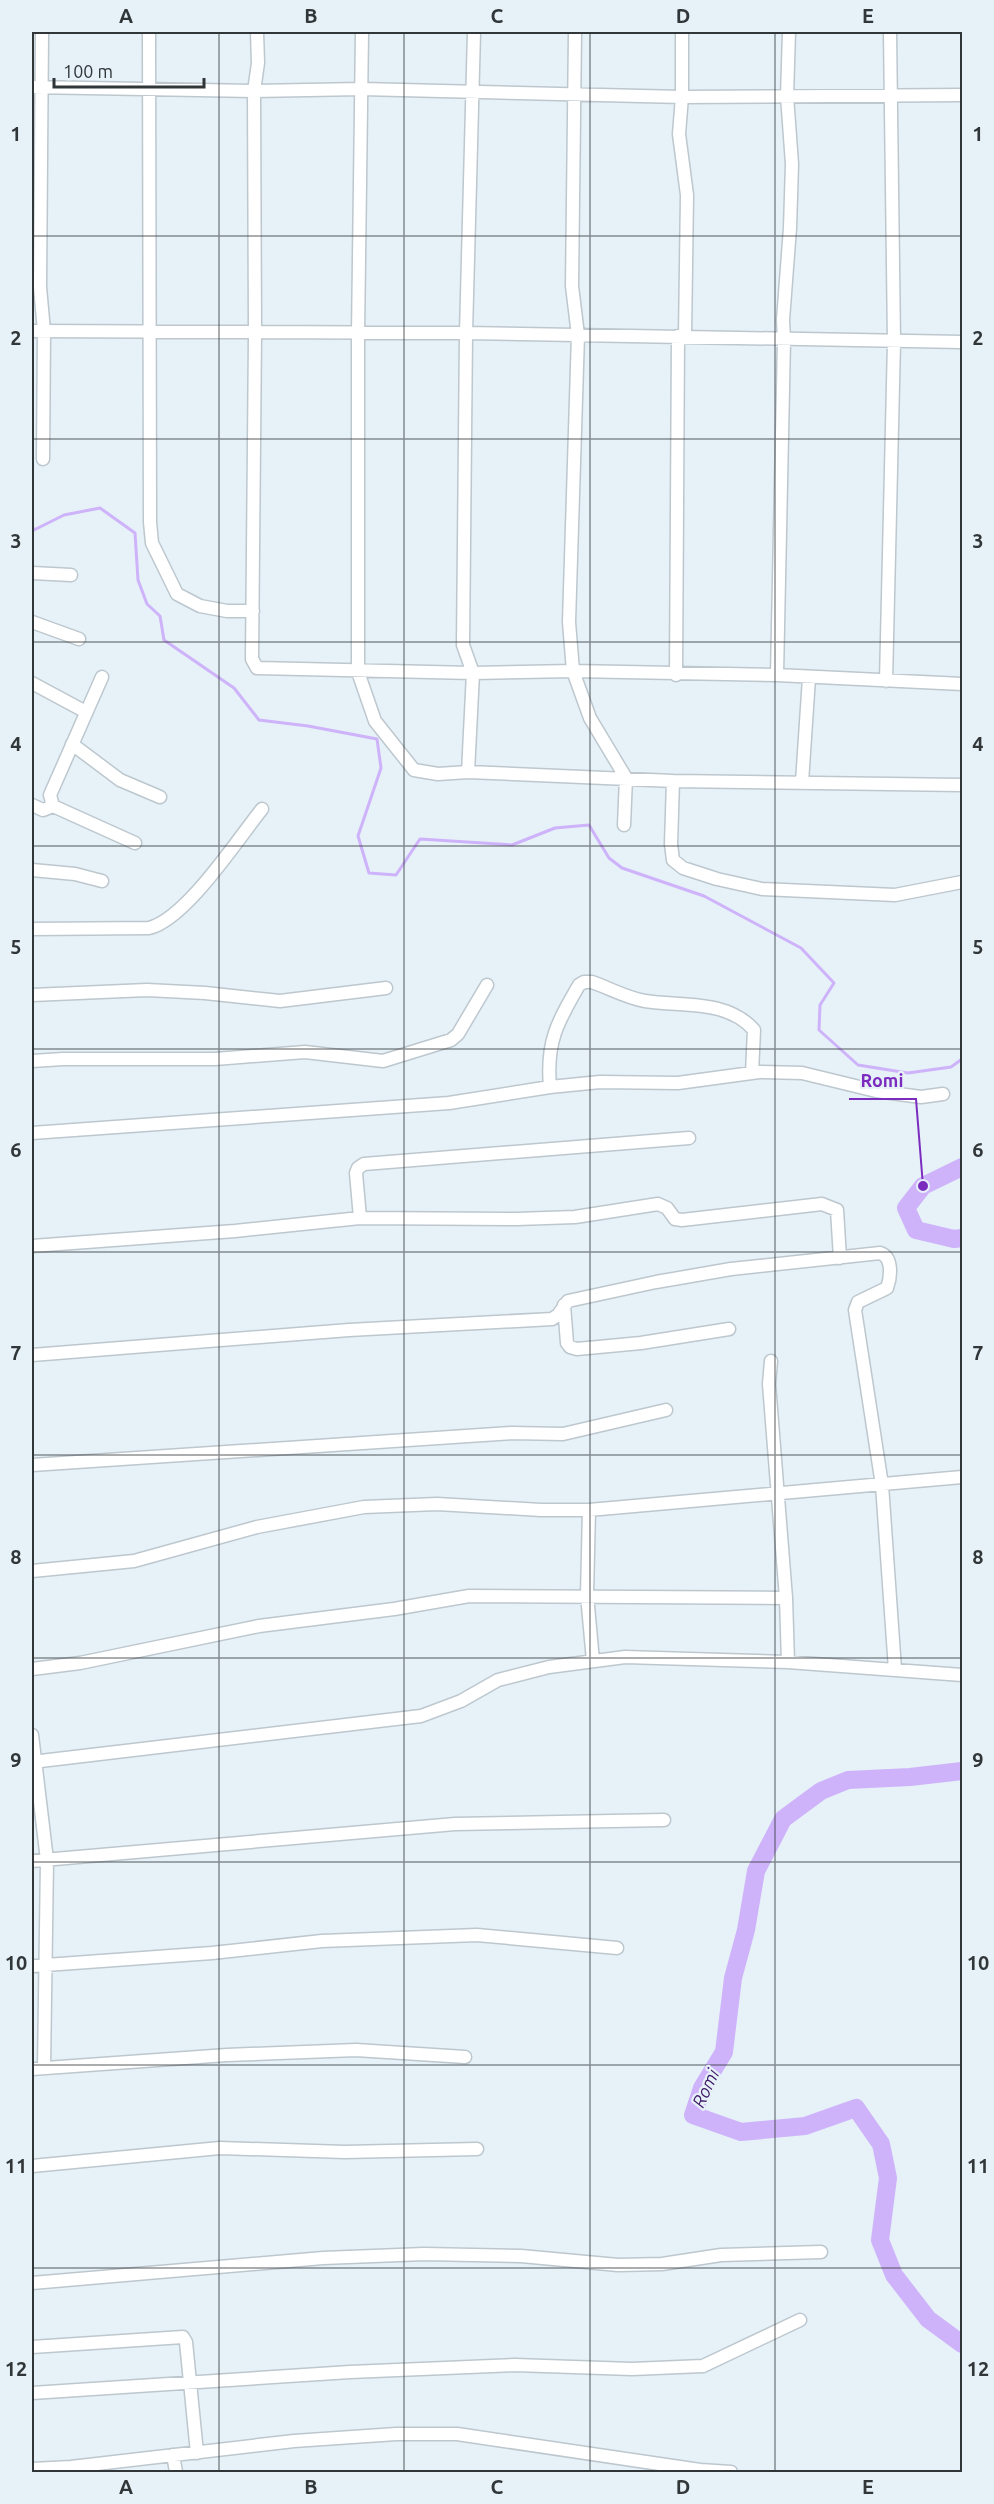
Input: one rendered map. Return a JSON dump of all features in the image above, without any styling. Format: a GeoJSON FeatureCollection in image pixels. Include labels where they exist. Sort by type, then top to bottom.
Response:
{"type":"FeatureCollection","features":[{"type":"Feature","properties":{"kind":"street"},"geometry":{"type":"LineString","coordinates":[[42,32],[37,88],[40,286],[38,331],[43,459]]}},
{"type":"Feature","properties":{"kind":"street"},"geometry":{"type":"LineString","coordinates":[[149,32],[150,522],[152,543],[177,594],[200,606],[227,611],[253,611]]}},
{"type":"Feature","properties":{"kind":"street"},"geometry":{"type":"LineString","coordinates":[[257,32],[258,63],[254,91],[255,334],[252,659],[257,668],[473,674],[573,671],[676,675],[777,675],[963,684]]}},
{"type":"Feature","properties":{"kind":"street"},"geometry":{"type":"LineString","coordinates":[[362,32],[358,334],[358,672],[375,721],[414,770],[438,774],[468,772],[673,781],[963,785]]}},
{"type":"Feature","properties":{"kind":"street"},"geometry":{"type":"LineString","coordinates":[[468,772],[473,674],[463,645],[466,333],[474,32]]}},
{"type":"Feature","properties":{"kind":"street"},"geometry":{"type":"LineString","coordinates":[[575,32],[572,286],[578,335],[569,622],[573,671],[590,717],[626,778],[624,825]]}},
{"type":"Feature","properties":{"kind":"street"},"geometry":{"type":"LineString","coordinates":[[676,675],[687,195],[679,134],[682,97],[682,32]]}},
{"type":"Feature","properties":{"kind":"street"},"geometry":{"type":"LineString","coordinates":[[777,675],[783,320],[792,164],[787,96],[789,32]]}},
{"type":"Feature","properties":{"kind":"street"},"geometry":{"type":"LineString","coordinates":[[886,681],[894,342],[890,32]]}},
{"type":"Feature","properties":{"kind":"street"},"geometry":{"type":"LineString","coordinates":[[37,88],[254,91],[362,89],[682,97],[963,95]]}},
{"type":"Feature","properties":{"kind":"street"},"geometry":{"type":"LineString","coordinates":[[38,331],[255,334],[466,333],[963,342]]}},
{"type":"Feature","properties":{"kind":"street"},"geometry":{"type":"LineString","coordinates":[[32,573],[71,575]]}},
{"type":"Feature","properties":{"kind":"street"},"geometry":{"type":"LineString","coordinates":[[32,622],[79,639]]}},
{"type":"Feature","properties":{"kind":"street"},"geometry":{"type":"LineString","coordinates":[[53,806],[50,795],[102,676]]}},
{"type":"Feature","properties":{"kind":"street"},"geometry":{"type":"LineString","coordinates":[[802,782],[809,678]]}},
{"type":"Feature","properties":{"kind":"street"},"geometry":{"type":"LineString","coordinates":[[32,682],[86,712]]}},
{"type":"Feature","properties":{"kind":"street"},"geometry":{"type":"LineString","coordinates":[[72,744],[120,780],[160,797]]}},
{"type":"Feature","properties":{"kind":"street"},"geometry":{"type":"LineString","coordinates":[[673,781],[671,844],[673,860],[684,868],[717,879],[762,889],[895,895],[963,882]]}},
{"type":"Feature","properties":{"kind":"street"},"geometry":{"type":"LineString","coordinates":[[32,805],[43,810],[53,806],[135,843]]}},
{"type":"Feature","properties":{"kind":"street"},"geometry":{"type":"LineString","coordinates":[[32,929],[149,928],[160,925],[173,916],[198,890],[262,809]]}},
{"type":"Feature","properties":{"kind":"street"},"geometry":{"type":"LineString","coordinates":[[32,870],[75,874],[102,881]]}},
{"type":"Feature","properties":{"kind":"street"},"geometry":{"type":"LineString","coordinates":[[550,1087],[550,1047],[560,1018],[579,985],[584,982],[592,982],[642,1000],[714,1008],[736,1014],[754,1030],[752,1073]]}},
{"type":"Feature","properties":{"kind":"street"},"geometry":{"type":"LineString","coordinates":[[32,1061],[215,1059],[305,1052],[384,1061],[451,1040],[458,1034],[487,985]]}},
{"type":"Feature","properties":{"kind":"street"},"geometry":{"type":"LineString","coordinates":[[32,995],[147,990],[280,1001],[386,988]]}},
{"type":"Feature","properties":{"kind":"street"},"geometry":{"type":"LineString","coordinates":[[32,1133],[449,1103],[550,1087],[600,1082],[678,1083],[781,1071],[802,1073],[876,1091],[921,1097],[943,1094]]}},
{"type":"Feature","properties":{"kind":"street"},"geometry":{"type":"LineString","coordinates":[[360,1218],[356,1173],[358,1168],[364,1164],[689,1138]]}},
{"type":"Feature","properties":{"kind":"street"},"geometry":{"type":"LineString","coordinates":[[32,1246],[235,1231],[360,1218],[575,1217],[658,1204],[667,1208],[675,1219],[682,1220],[822,1204],[830,1205],[837,1210],[840,1258]]}},
{"type":"Feature","properties":{"kind":"street"},"geometry":{"type":"LineString","coordinates":[[32,1355],[349,1330],[552,1319],[558,1315],[568,1301],[656,1282],[731,1269],[880,1253],[889,1259],[887,1288],[858,1302],[855,1310],[882,1485],[895,1669]]}},
{"type":"Feature","properties":{"kind":"street"},"geometry":{"type":"LineString","coordinates":[[564,1305],[567,1342],[570,1347],[577,1349],[641,1343],[729,1329]]}},
{"type":"Feature","properties":{"kind":"street"},"geometry":{"type":"LineString","coordinates":[[771,1362],[769,1384],[779,1492],[788,1662]]}},
{"type":"Feature","properties":{"kind":"street"},"geometry":{"type":"LineString","coordinates":[[32,1465],[512,1433],[563,1434],[666,1410]]}},
{"type":"Feature","properties":{"kind":"street"},"geometry":{"type":"LineString","coordinates":[[32,1571],[134,1561],[257,1527],[364,1507],[437,1504],[541,1510],[589,1510],[963,1477]]}},
{"type":"Feature","properties":{"kind":"street"},"geometry":{"type":"LineString","coordinates":[[589,1510],[587,1595],[593,1661]]}},
{"type":"Feature","properties":{"kind":"street"},"geometry":{"type":"LineString","coordinates":[[32,1669],[80,1663],[259,1626],[394,1609],[469,1596],[786,1598]]}},
{"type":"Feature","properties":{"kind":"street"},"geometry":{"type":"LineString","coordinates":[[33,1762],[422,1716],[461,1701],[498,1680],[549,1667],[625,1657],[788,1662],[963,1675]]}},
{"type":"Feature","properties":{"kind":"street"},"geometry":{"type":"LineString","coordinates":[[32,1735],[33,1762],[47,1860],[47,1965],[38,2068],[227,2055],[356,2050],[465,2057]]}},
{"type":"Feature","properties":{"kind":"street"},"geometry":{"type":"LineString","coordinates":[[32,1861],[455,1824],[664,1820]]}},
{"type":"Feature","properties":{"kind":"street"},"geometry":{"type":"LineString","coordinates":[[32,1966],[212,1953],[322,1941],[477,1935],[617,1948]]}},
{"type":"Feature","properties":{"kind":"street"},"geometry":{"type":"LineString","coordinates":[[32,2166],[220,2148],[345,2152],[477,2149]]}},
{"type":"Feature","properties":{"kind":"street"},"geometry":{"type":"LineString","coordinates":[[32,2283],[322,2258],[424,2254],[521,2256],[618,2265],[662,2264],[721,2255],[821,2252]]}},
{"type":"Feature","properties":{"kind":"street"},"geometry":{"type":"LineString","coordinates":[[32,2393],[350,2372],[515,2365],[632,2369],[703,2367],[800,2320]]}},
{"type":"Feature","properties":{"kind":"street"},"geometry":{"type":"LineString","coordinates":[[32,2347],[183,2337],[197,2453]]}},
{"type":"Feature","properties":{"kind":"street"},"geometry":{"type":"LineString","coordinates":[[32,2469],[72,2467],[294,2441],[396,2434],[457,2434],[700,2470],[731,2472]]}},
{"type":"Feature","properties":{"kind":"street"},"geometry":{"type":"LineString","coordinates":[[173,2456],[176,2472]]}},
{"type":"Feature","properties":{"kind":"waterway"},"geometry":{"type":"LineString","coordinates":[[32,526],[34,530],[64,515],[100,508],[135,533],[138,580],[147,604],[160,616],[164,640],[234,688],[259,720],[308,726],[377,739],[381,768],[358,836],[369,873],[396,875],[420,839],[512,845],[555,828],[589,825],[609,858],[622,868],[704,896],[801,948],[834,983],[820,1005],[819,1030],[858,1065],[908,1073],[951,1067],[962,1059]]}},
{"type":"Feature","properties":{"kind":"waterway","name":"Romi"},"geometry":{"type":"LineString","coordinates":[[962,1167],[923,1186],[906,1208],[916,1230],[954,1239],[962,1238]]}},
{"type":"Feature","properties":{"kind":"waterway","name":"Romi"},"geometry":{"type":"LineString","coordinates":[[962,1771],[910,1777],[848,1780],[821,1791],[783,1819],[756,1871],[746,1930],[733,1978],[724,2052],[702,2088],[693,2115],[741,2132],[805,2126],[856,2108],[881,2144],[888,2178],[880,2240],[894,2275],[928,2319],[962,2344]]}},
{"type":"Feature","properties":{"kind":"place","name":"Romi"},"geometry":{"type":"Point","coordinates":[923,1186]}}]}
